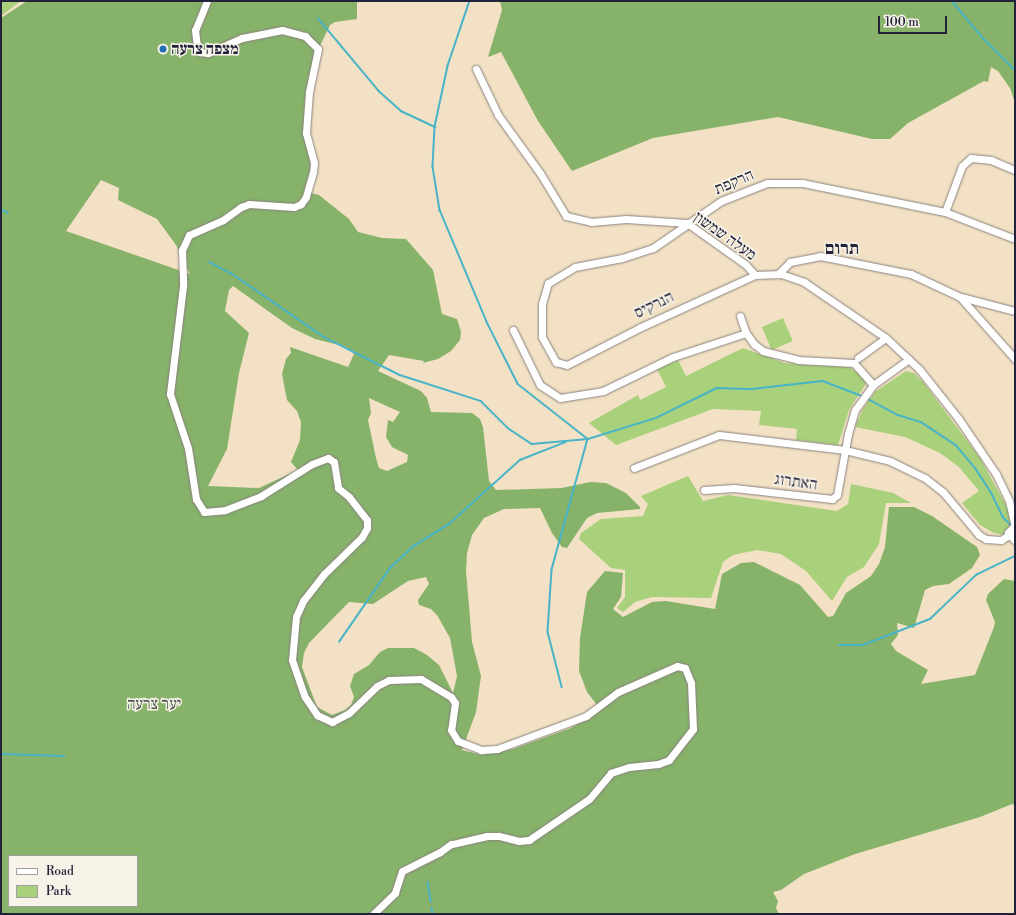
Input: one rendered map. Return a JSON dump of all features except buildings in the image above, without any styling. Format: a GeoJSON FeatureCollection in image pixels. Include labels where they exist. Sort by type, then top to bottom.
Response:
{"type":"FeatureCollection","features":[{"type":"Feature","properties":{"kind":"main road"},"geometry":{"type":"LineString","coordinates":[[1012,538],[1010,530],[1015,527]]}},
{"type":"Feature","properties":{"kind":"street"},"geometry":{"type":"LineString","coordinates":[[207,1],[195,30],[197,47],[200,52],[208,53],[242,38],[282,30],[305,36],[318,49],[309,92],[306,133],[314,163],[306,197],[301,204],[294,206],[249,204],[241,207],[223,220],[189,235],[182,250],[183,286],[170,394],[188,448],[196,499],[204,512],[225,510],[261,496],[312,464],[328,458],[334,462],[338,488],[349,497],[367,520],[367,528],[362,537],[336,560],[313,587],[296,617],[292,660],[305,698],[316,715],[332,722],[349,713],[377,686],[389,680],[421,678],[451,697],[455,703],[451,730],[458,741],[481,750],[497,749],[580,718],[618,692],[677,666],[685,668],[690,683],[693,729],[669,760],[658,764],[629,767],[611,773],[589,799],[529,840],[520,842],[499,836],[487,836],[451,844],[440,852],[402,871],[395,893],[373,914]]}},
{"type":"Feature","properties":{"kind":"street","name":"מעלה שמשון"},"geometry":{"type":"LineString","coordinates":[[476,69],[502,120],[540,173],[566,216],[591,222],[626,219],[687,223],[746,265],[755,275],[778,274],[804,282],[886,338],[909,359],[937,391],[983,455],[1010,500],[1015,527]]}},
{"type":"Feature","properties":{"kind":"street"},"geometry":{"type":"LineString","coordinates":[[945,212],[962,166],[971,158],[991,160],[1015,170]]}},
{"type":"Feature","properties":{"kind":"street","name":"הרקפת"},"geometry":{"type":"LineString","coordinates":[[567,365],[556,362],[542,337],[542,304],[548,283],[575,267],[622,258],[653,248],[687,223],[721,201],[767,183],[803,183],[945,212],[1015,239]]}},
{"type":"Feature","properties":{"kind":"street"},"geometry":{"type":"LineString","coordinates":[[778,274],[790,262],[820,256],[911,274],[960,297],[1015,311]]}},
{"type":"Feature","properties":{"kind":"street","name":"הנרקיס"},"geometry":{"type":"LineString","coordinates":[[567,365],[641,327],[755,275]]}},
{"type":"Feature","properties":{"kind":"street"},"geometry":{"type":"LineString","coordinates":[[960,297],[1015,359]]}},
{"type":"Feature","properties":{"kind":"street"},"geometry":{"type":"LineString","coordinates":[[740,316],[746,333],[754,344],[773,356],[798,360],[854,363],[873,385]]}},
{"type":"Feature","properties":{"kind":"street"},"geometry":{"type":"LineString","coordinates":[[513,330],[540,385],[560,398],[603,392],[673,357],[746,333]]}},
{"type":"Feature","properties":{"kind":"street"},"geometry":{"type":"LineString","coordinates":[[858,358],[886,338]]}},
{"type":"Feature","properties":{"kind":"street"},"geometry":{"type":"LineString","coordinates":[[845,450],[855,410],[873,385],[909,359]]}},
{"type":"Feature","properties":{"kind":"street"},"geometry":{"type":"LineString","coordinates":[[634,468],[719,435],[845,450],[890,461],[925,478],[942,492],[979,535],[986,539],[1001,540],[1012,538]]}},
{"type":"Feature","properties":{"kind":"street","name":"האתרוג"},"geometry":{"type":"LineString","coordinates":[[704,490],[734,488],[832,500],[837,495],[845,450]]}},
{"type":"Feature","properties":{"kind":"green space"},"geometry":{"type":"Polygon","coordinates":[[[1,1],[21,1],[1,16],[1,1]]]}},
{"type":"Feature","properties":{"kind":"green space","name":"יער צרעה"},"geometry":{"type":"Polygon","coordinates":[[[27,1],[357,1],[357,19],[335,22],[330,25],[317,52],[308,130],[311,170],[307,192],[319,195],[349,219],[358,232],[382,238],[406,239],[433,270],[442,314],[457,319],[461,332],[460,340],[451,351],[438,359],[423,363],[424,361],[389,355],[378,371],[421,391],[427,398],[431,412],[472,413],[480,419],[483,427],[489,481],[496,490],[562,488],[590,482],[606,483],[626,493],[640,507],[640,509],[597,513],[587,518],[567,548],[562,547],[552,533],[540,508],[504,509],[484,518],[472,535],[467,553],[466,571],[472,642],[481,676],[476,712],[462,750],[482,755],[513,749],[571,728],[601,710],[587,692],[579,671],[580,638],[587,592],[605,571],[623,573],[621,597],[613,609],[623,617],[652,602],[666,601],[715,609],[722,574],[741,563],[754,562],[800,585],[828,617],[833,616],[846,593],[871,576],[879,564],[885,547],[889,507],[914,507],[932,516],[977,547],[980,555],[972,568],[949,584],[933,586],[925,590],[914,628],[897,623],[898,635],[891,644],[896,651],[928,670],[921,684],[975,675],[995,622],[986,600],[988,594],[1004,579],[1015,581],[1015,805],[1012,804],[980,817],[855,854],[804,874],[781,890],[773,892],[778,901],[776,908],[779,914],[1,914],[1,18],[27,1]],[[101,180],[66,231],[190,274],[176,245],[157,219],[118,200],[119,188],[101,180]],[[233,286],[229,290],[225,311],[249,333],[239,373],[227,449],[208,486],[259,488],[298,470],[291,462],[300,440],[301,422],[297,411],[287,400],[282,374],[286,359],[291,353],[290,347],[348,367],[354,354],[347,347],[315,339],[292,328],[233,286]],[[369,398],[371,413],[368,420],[376,458],[379,468],[387,471],[407,462],[408,455],[392,447],[386,437],[388,420],[393,422],[400,412],[369,398]],[[426,577],[408,581],[373,604],[349,602],[309,643],[304,653],[302,667],[317,707],[332,715],[345,710],[351,705],[354,697],[350,686],[354,674],[369,665],[380,652],[388,648],[414,648],[427,655],[439,665],[453,693],[457,676],[450,638],[437,615],[431,609],[419,605],[418,600],[429,584],[426,577]]]}},
{"type":"Feature","properties":{"kind":"green space"},"geometry":{"type":"Polygon","coordinates":[[[500,1],[1015,1],[1015,103],[1010,88],[998,71],[991,67],[988,82],[984,81],[908,123],[890,139],[872,139],[778,117],[653,138],[572,171],[538,121],[501,52],[488,57],[502,10],[500,1]]]}},
{"type":"Feature","properties":{"kind":"green space"},"geometry":{"type":"Polygon","coordinates":[[[783,318],[793,341],[772,350],[762,327],[783,318]]]}},
{"type":"Feature","properties":{"kind":"green space"},"geometry":{"type":"Polygon","coordinates":[[[743,348],[785,363],[849,367],[865,378],[867,382],[849,410],[838,445],[796,440],[797,429],[759,425],[761,411],[713,409],[616,445],[589,423],[638,395],[640,400],[666,387],[657,369],[678,360],[686,376],[743,348]]]}},
{"type":"Feature","properties":{"kind":"green space"},"geometry":{"type":"Polygon","coordinates":[[[906,371],[914,373],[923,382],[980,458],[1008,509],[1013,523],[1005,535],[994,533],[980,525],[962,503],[979,491],[959,467],[940,453],[905,437],[855,427],[863,409],[875,392],[906,371]]]}},
{"type":"Feature","properties":{"kind":"green space"},"geometry":{"type":"Polygon","coordinates":[[[688,476],[703,501],[728,495],[837,511],[848,504],[851,484],[893,493],[911,503],[886,503],[879,544],[864,567],[847,577],[832,601],[806,571],[781,554],[757,550],[733,555],[723,562],[711,598],[652,597],[635,602],[623,612],[617,608],[625,597],[625,570],[611,568],[579,539],[581,533],[601,519],[643,516],[648,504],[641,496],[688,476]]]}},
{"type":"Feature","properties":{"kind":"waterway"},"geometry":{"type":"LineString","coordinates":[[470,1],[448,66],[435,127],[433,167],[440,210],[488,324],[518,384],[588,439],[552,570],[548,632],[562,687]]}},
{"type":"Feature","properties":{"kind":"waterway"},"geometry":{"type":"LineString","coordinates":[[952,1],[984,39],[1015,70]]}},
{"type":"Feature","properties":{"kind":"waterway"},"geometry":{"type":"LineString","coordinates":[[318,18],[379,91],[401,111],[435,127]]}},
{"type":"Feature","properties":{"kind":"waterway"},"geometry":{"type":"LineString","coordinates":[[1,209],[8,213]]}},
{"type":"Feature","properties":{"kind":"waterway"},"geometry":{"type":"LineString","coordinates":[[209,262],[231,273],[324,337],[400,375],[481,401],[508,428],[532,444],[588,439],[656,418],[717,388],[752,389],[823,381],[862,396]]}},
{"type":"Feature","properties":{"kind":"waterway"},"geometry":{"type":"LineString","coordinates":[[866,398],[898,415],[921,422],[956,445],[976,469],[992,494],[1003,517],[1011,525]]}},
{"type":"Feature","properties":{"kind":"waterway"},"geometry":{"type":"LineString","coordinates":[[339,642],[390,568],[414,546],[449,524],[520,460],[566,442]]}},
{"type":"Feature","properties":{"kind":"waterway"},"geometry":{"type":"LineString","coordinates":[[839,645],[863,645],[930,619],[976,575],[1015,556]]}},
{"type":"Feature","properties":{"kind":"waterway"},"geometry":{"type":"LineString","coordinates":[[1,754],[64,756]]}},
{"type":"Feature","properties":{"kind":"waterway"},"geometry":{"type":"LineString","coordinates":[[428,882],[431,902]]}},
{"type":"Feature","properties":{"kind":"waterway"},"geometry":{"type":"LineString","coordinates":[[432,908],[433,914]]}},
{"type":"Feature","properties":{"kind":"place","name":"מצפה צרעה"},"geometry":{"type":"Point","coordinates":[163,49]}},
{"type":"Feature","properties":{"kind":"district","name":"תרום"},"geometry":{"type":"Point","coordinates":[842,249]}}]}
